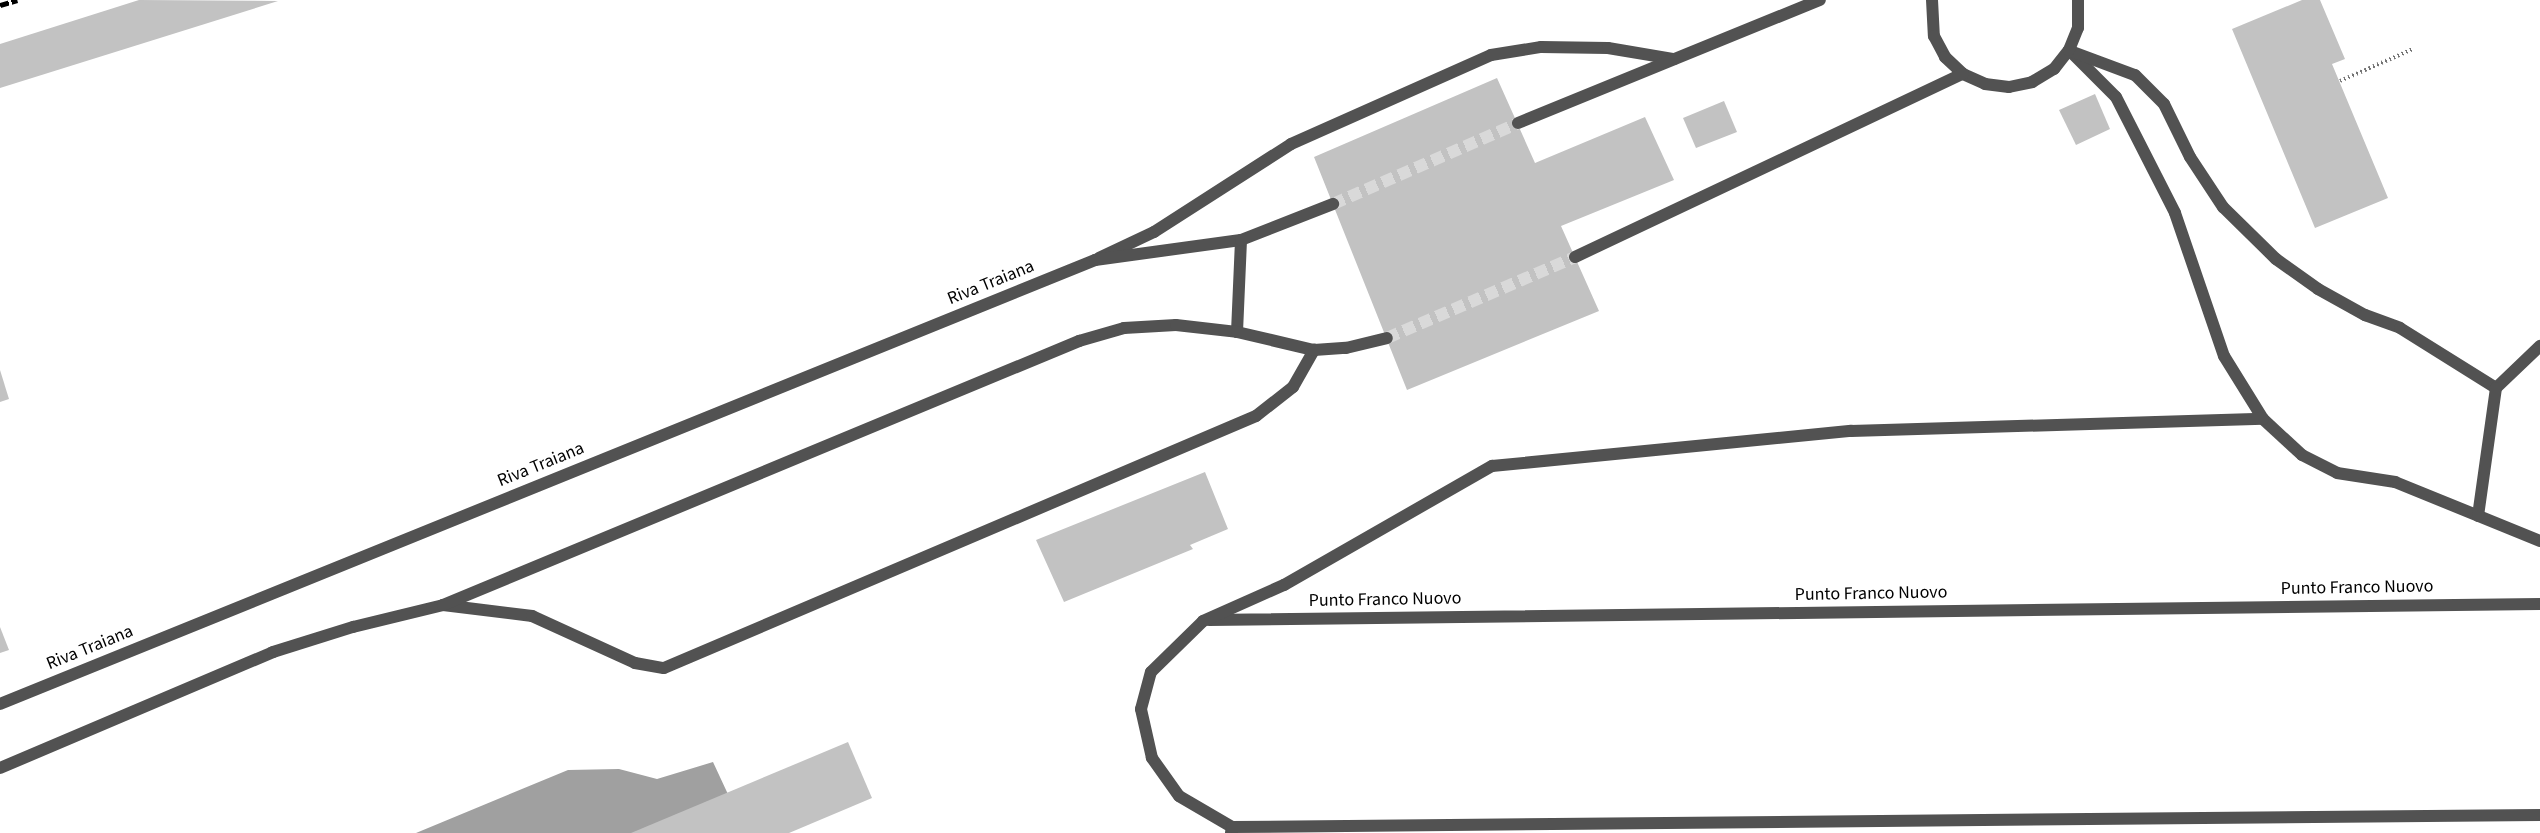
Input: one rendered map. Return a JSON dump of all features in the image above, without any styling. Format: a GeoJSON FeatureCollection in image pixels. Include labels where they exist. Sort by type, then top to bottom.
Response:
{"type":"FeatureCollection","features":[{"type":"Feature","properties":{"kind":"street"},"geometry":{"type":"LineString","coordinates":[[1518,123],[1820,0]]}},
{"type":"Feature","properties":{"kind":"street"},"geometry":{"type":"LineString","coordinates":[[1932,0],[1934,36],[1946,57],[1963,74],[1985,84],[2009,87],[2032,82],[2054,69],[2069,51],[2078,28],[2078,0]]}},
{"type":"Feature","properties":{"kind":"street","name":"Riva Traiana"},"geometry":{"type":"LineString","coordinates":[[0,704],[1095,260],[1154,232],[1291,144],[1491,55],[1521,50],[1608,48],[1674,59]]}},
{"type":"Feature","properties":{"kind":"street"},"geometry":{"type":"LineString","coordinates":[[2069,51],[2135,75],[2157,97],[2223,207],[2276,259],[2318,289],[2365,315],[2400,328],[2496,388]]}},
{"type":"Feature","properties":{"kind":"street"},"geometry":{"type":"LineString","coordinates":[[2069,51],[2116,97],[2175,213],[2224,356],[2263,419],[2302,455],[2337,472],[2395,482],[2540,541]]}},
{"type":"Feature","properties":{"kind":"street"},"geometry":{"type":"LineString","coordinates":[[1575,256],[1963,74]]}},
{"type":"Feature","properties":{"kind":"street","name":"Riva Traiana"},"geometry":{"type":"LineString","coordinates":[[1095,260],[1241,240],[1333,204]]}},
{"type":"Feature","properties":{"kind":"street"},"geometry":{"type":"LineString","coordinates":[[1237,332],[1241,240]]}},
{"type":"Feature","properties":{"kind":"street"},"geometry":{"type":"LineString","coordinates":[[0,768],[273,652],[353,627],[443,605],[1078,340],[1124,328],[1176,325],[1237,332],[1314,350],[1346,348],[1386,338]]}},
{"type":"Feature","properties":{"kind":"street"},"geometry":{"type":"LineString","coordinates":[[2478,516],[2496,388],[2540,346]]}},
{"type":"Feature","properties":{"kind":"street"},"geometry":{"type":"LineString","coordinates":[[443,605],[532,616],[635,663],[664,668],[1256,416],[1293,387],[1314,350]]}},
{"type":"Feature","properties":{"kind":"street","name":"Punto Franco Nuovo"},"geometry":{"type":"LineString","coordinates":[[2263,419],[1851,431],[1492,466],[1284,585],[1203,621],[1151,672],[1141,709],[1152,758],[1179,796],[1231,830],[2540,815]]}},
{"type":"Feature","properties":{"kind":"street","name":"Punto Franco Nuovo"},"geometry":{"type":"LineString","coordinates":[[1203,621],[2540,604]]}},
{"type":"Feature","properties":{"kind":"path"},"geometry":{"type":"LineString","coordinates":[[2340,81],[2413,49]]}},
{"type":"Feature","properties":{"kind":"shaded area"},"geometry":{"type":"Polygon","coordinates":[[[713,762],[746,833],[416,833],[568,770],[619,769],[657,779],[713,762]]]}},
{"type":"Feature","properties":{"kind":"building"},"geometry":{"type":"Polygon","coordinates":[[[139,0],[278,1],[0,88],[0,44],[139,0]]]}},
{"type":"Feature","properties":{"kind":"building"},"geometry":{"type":"Polygon","coordinates":[[[2302,0],[2320,0],[2345,59],[2332,64],[2388,198],[2315,228],[2232,29],[2302,0]]]}},
{"type":"Feature","properties":{"kind":"building"},"geometry":{"type":"Polygon","coordinates":[[[1497,78],[1535,163],[1645,117],[1674,180],[1561,226],[1599,311],[1407,390],[1314,157],[1497,78]]]}},
{"type":"Feature","properties":{"kind":"building"},"geometry":{"type":"Polygon","coordinates":[[[2095,94],[2110,129],[2076,145],[2059,110],[2095,94]]]}},
{"type":"Feature","properties":{"kind":"building"},"geometry":{"type":"Polygon","coordinates":[[[1724,101],[1737,132],[1696,148],[1683,118],[1724,101]]]}},
{"type":"Feature","properties":{"kind":"building"},"geometry":{"type":"Polygon","coordinates":[[[0,370],[9,399],[0,402],[0,370]]]}},
{"type":"Feature","properties":{"kind":"building"},"geometry":{"type":"Polygon","coordinates":[[[1205,472],[1228,529],[1190,545],[1193,549],[1064,602],[1036,540],[1205,472]]]}},
{"type":"Feature","properties":{"kind":"building"},"geometry":{"type":"Polygon","coordinates":[[[0,627],[9,650],[0,653],[0,627]]]}},
{"type":"Feature","properties":{"kind":"building"},"geometry":{"type":"Polygon","coordinates":[[[848,742],[872,798],[789,833],[631,833],[848,742]]]}},
{"type":"Feature","properties":{"kind":"tunnel"},"geometry":{"type":"LineString","coordinates":[[1333,204],[1518,123]]}},
{"type":"Feature","properties":{"kind":"tunnel"},"geometry":{"type":"LineString","coordinates":[[1387,338],[1575,257]]}},
{"type":"Feature","properties":{"kind":"railway"},"geometry":{"type":"LineString","coordinates":[[0,5],[17,0]]}}]}
